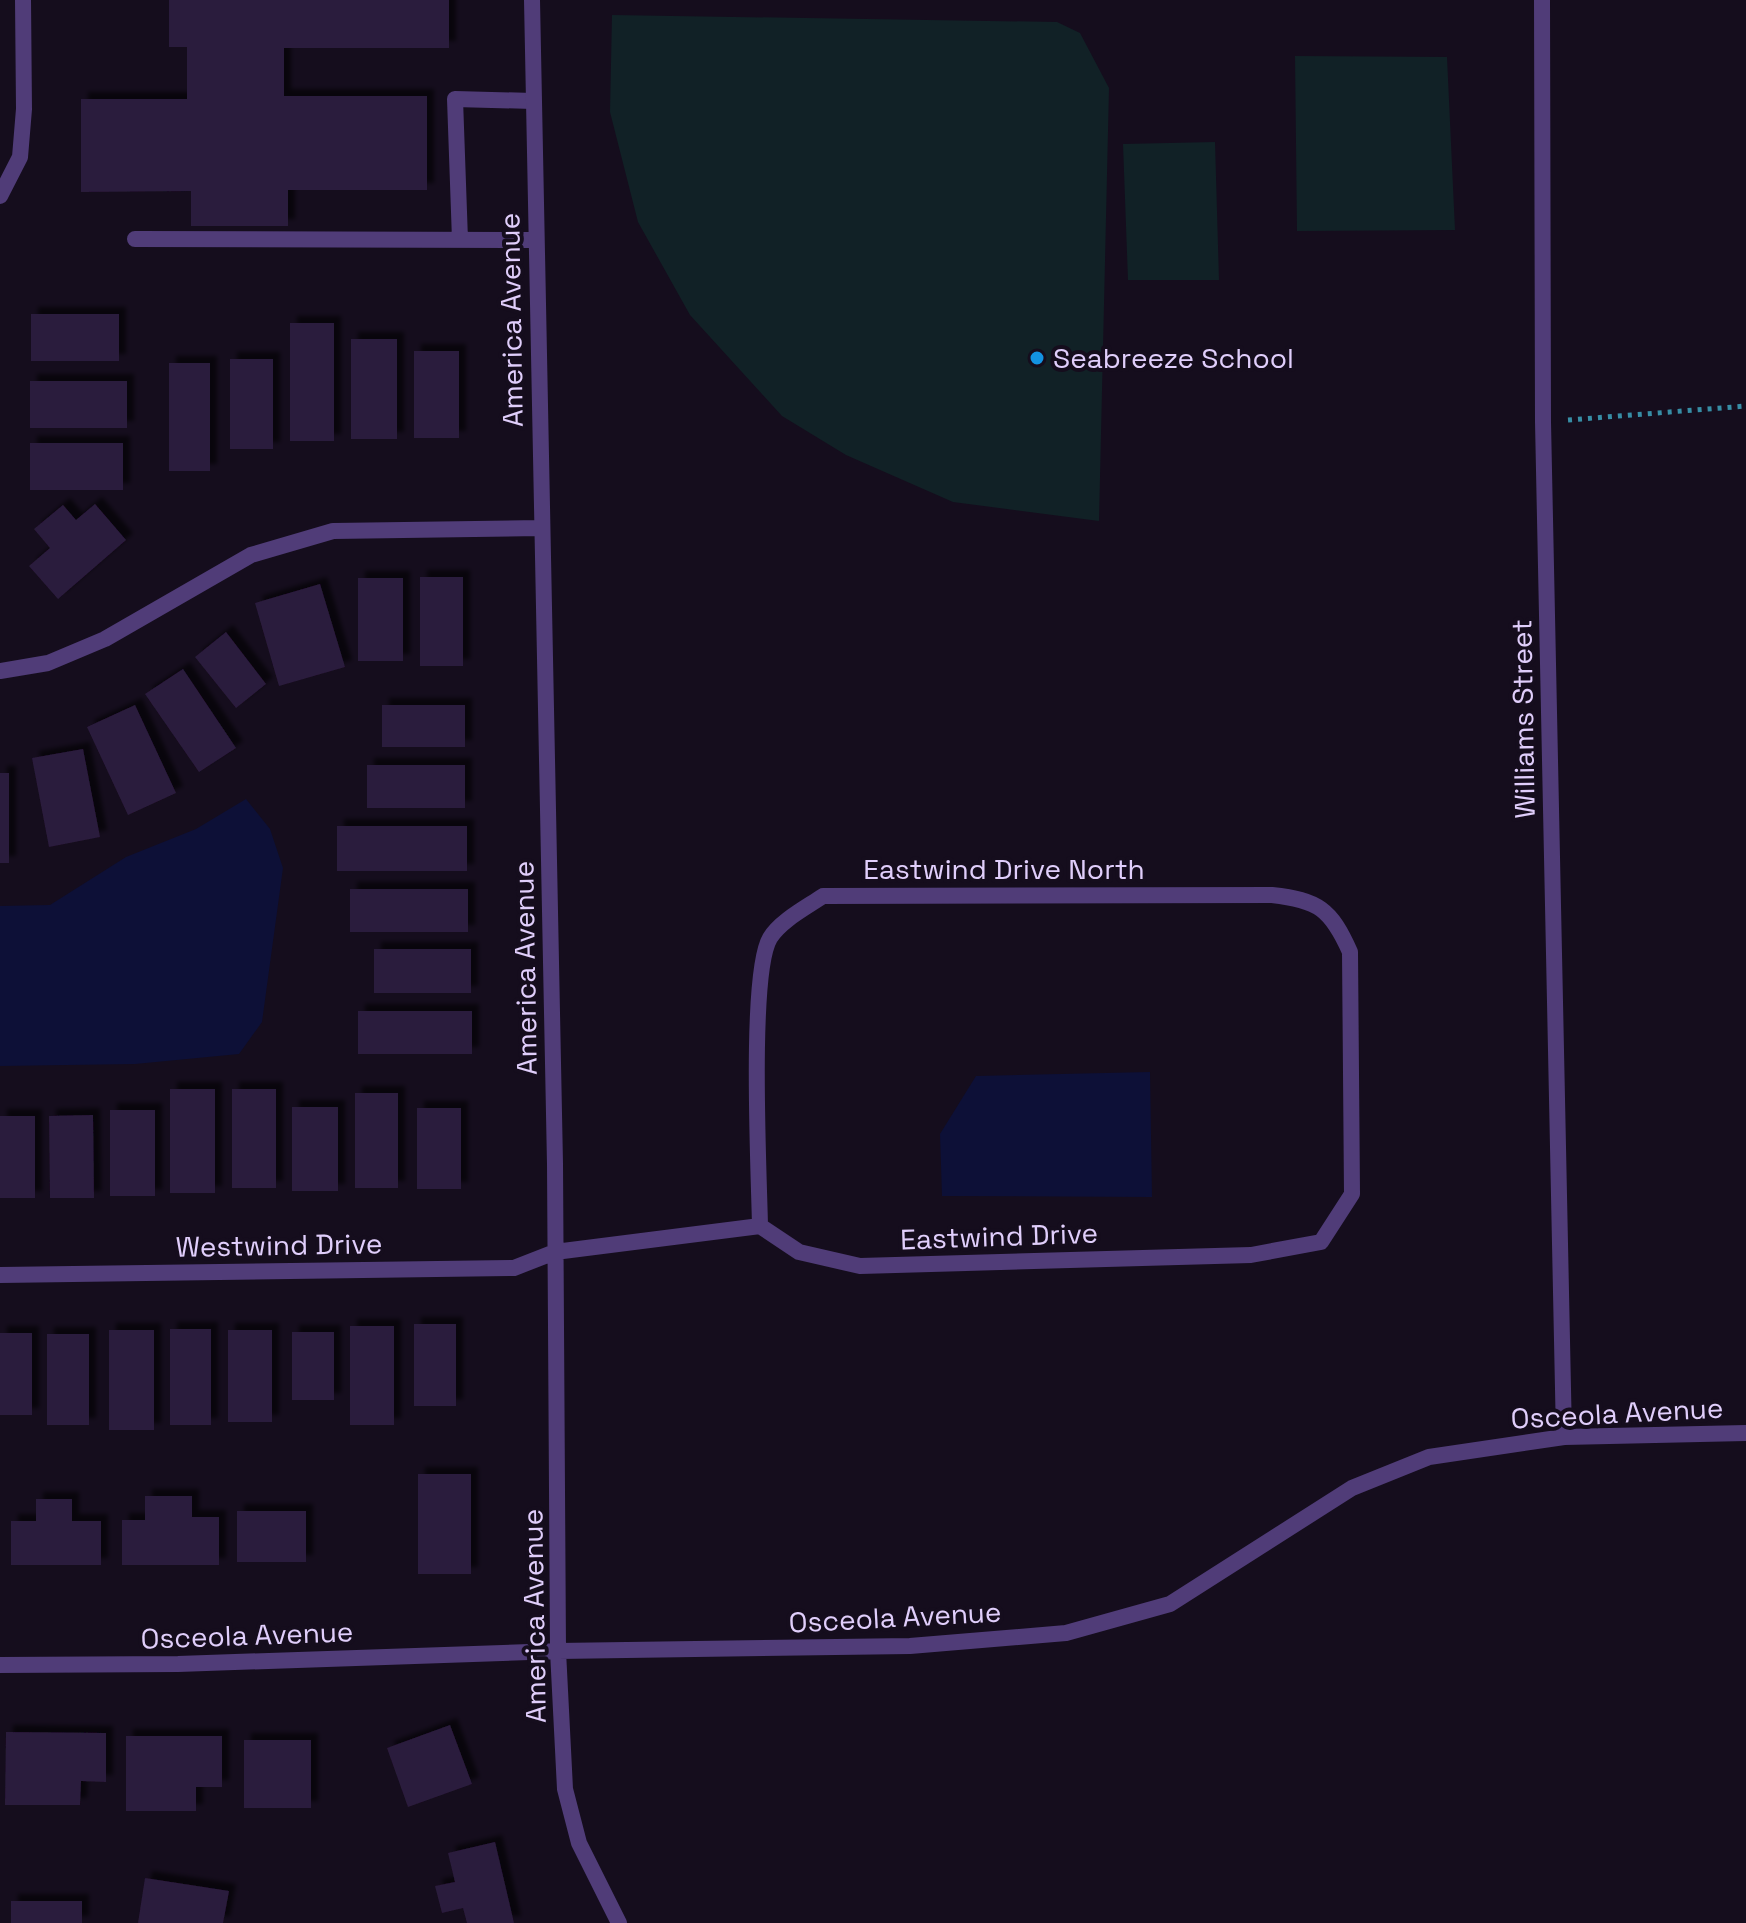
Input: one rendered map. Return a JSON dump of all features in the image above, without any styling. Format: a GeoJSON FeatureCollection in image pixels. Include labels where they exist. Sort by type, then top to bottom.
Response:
{"type":"FeatureCollection","features":[{"type":"Feature","properties":{"kind":"street"},"geometry":{"type":"LineString","coordinates":[[0,196],[20,157],[23,0]]}},
{"type":"Feature","properties":{"kind":"street","name":"America Avenue"},"geometry":{"type":"LineString","coordinates":[[532,0],[555,1252],[558,1651],[565,1789],[579,1843],[619,1923]]}},
{"type":"Feature","properties":{"kind":"street","name":"Williams Street"},"geometry":{"type":"LineString","coordinates":[[1542,0],[1543,422],[1564,1437]]}},
{"type":"Feature","properties":{"kind":"street"},"geometry":{"type":"LineString","coordinates":[[460,240],[455,99],[533,101]]}},
{"type":"Feature","properties":{"kind":"street"},"geometry":{"type":"LineString","coordinates":[[135,239],[536,240]]}},
{"type":"Feature","properties":{"kind":"street"},"geometry":{"type":"LineString","coordinates":[[0,671],[62,657],[105,639],[251,555],[333,531],[540,528]]}},
{"type":"Feature","properties":{"kind":"street","name":"Eastwind Drive North"},"geometry":{"type":"LineString","coordinates":[[760,1226],[759,997],[762,959],[771,936],[823,896],[1163,894],[1308,899],[1337,922],[1350,952],[1351,1117]]}},
{"type":"Feature","properties":{"kind":"street","name":"Eastwind Drive"},"geometry":{"type":"LineString","coordinates":[[760,1226],[799,1252],[860,1266],[1251,1255],[1307,1245],[1321,1242],[1352,1194],[1351,1117]]}},
{"type":"Feature","properties":{"kind":"street"},"geometry":{"type":"LineString","coordinates":[[555,1252],[760,1226]]}},
{"type":"Feature","properties":{"kind":"street","name":"Westwind Drive"},"geometry":{"type":"LineString","coordinates":[[0,1275],[514,1268],[555,1252]]}},
{"type":"Feature","properties":{"kind":"street","name":"Osceola Avenue"},"geometry":{"type":"LineString","coordinates":[[0,1665],[178,1664],[558,1651],[910,1646],[1066,1633],[1170,1604],[1352,1488],[1429,1457],[1564,1437],[1746,1433]]}},
{"type":"Feature","properties":{"kind":"path"},"geometry":{"type":"LineString","coordinates":[[1543,422],[1746,406]]}},
{"type":"Feature","properties":{"kind":"shaded area"},"geometry":{"type":"Polygon","coordinates":[[[612,15],[1057,22],[1080,33],[1109,88],[1099,521],[953,502],[846,455],[782,416],[690,315],[638,222],[610,112],[612,15]]]}},
{"type":"Feature","properties":{"kind":"shaded area"},"geometry":{"type":"Polygon","coordinates":[[[1295,56],[1447,57],[1455,230],[1297,231],[1295,56]]]}},
{"type":"Feature","properties":{"kind":"shaded area"},"geometry":{"type":"Polygon","coordinates":[[[1215,142],[1219,280],[1128,280],[1123,144],[1215,142]]]}},
{"type":"Feature","properties":{"kind":"shaded area"},"geometry":{"type":"Polygon","coordinates":[[[246,799],[270,829],[283,868],[262,1022],[239,1054],[135,1064],[0,1066],[0,906],[50,905],[126,857],[196,829],[246,799]]]}},
{"type":"Feature","properties":{"kind":"shaded area"},"geometry":{"type":"Polygon","coordinates":[[[1150,1072],[1152,1197],[942,1196],[940,1134],[976,1076],[1150,1072]]]}},
{"type":"Feature","properties":{"kind":"building"},"geometry":{"type":"Polygon","coordinates":[[[169,0],[449,0],[449,48],[284,48],[284,96],[427,96],[427,190],[288,190],[288,226],[191,226],[191,191],[81,192],[81,99],[187,99],[187,47],[169,47],[169,0]]]}},
{"type":"Feature","properties":{"kind":"building"},"geometry":{"type":"Polygon","coordinates":[[[31,314],[119,314],[119,361],[31,361],[31,314]]]}},
{"type":"Feature","properties":{"kind":"building"},"geometry":{"type":"Polygon","coordinates":[[[290,323],[334,323],[334,441],[290,441],[290,323]]]}},
{"type":"Feature","properties":{"kind":"building"},"geometry":{"type":"Polygon","coordinates":[[[351,339],[397,339],[397,439],[351,439],[351,339]]]}},
{"type":"Feature","properties":{"kind":"building"},"geometry":{"type":"Polygon","coordinates":[[[414,351],[459,351],[459,438],[414,438],[414,351]]]}},
{"type":"Feature","properties":{"kind":"building"},"geometry":{"type":"Polygon","coordinates":[[[230,359],[273,359],[273,449],[230,449],[230,359]]]}},
{"type":"Feature","properties":{"kind":"building"},"geometry":{"type":"Polygon","coordinates":[[[169,363],[210,363],[210,471],[169,471],[169,363]]]}},
{"type":"Feature","properties":{"kind":"building"},"geometry":{"type":"Polygon","coordinates":[[[30,381],[127,381],[127,428],[30,428],[30,381]]]}},
{"type":"Feature","properties":{"kind":"building"},"geometry":{"type":"Polygon","coordinates":[[[30,443],[123,443],[123,490],[30,490],[30,443]]]}},
{"type":"Feature","properties":{"kind":"building"},"geometry":{"type":"Polygon","coordinates":[[[95,504],[126,540],[58,599],[29,566],[50,548],[34,529],[63,505],[76,520],[95,504]]]}},
{"type":"Feature","properties":{"kind":"building"},"geometry":{"type":"Polygon","coordinates":[[[420,577],[463,577],[463,666],[420,666],[420,577]]]}},
{"type":"Feature","properties":{"kind":"building"},"geometry":{"type":"Polygon","coordinates":[[[358,578],[403,578],[403,661],[358,661],[358,578]]]}},
{"type":"Feature","properties":{"kind":"building"},"geometry":{"type":"Polygon","coordinates":[[[320,584],[345,667],[279,686],[255,603],[320,584]]]}},
{"type":"Feature","properties":{"kind":"building"},"geometry":{"type":"Polygon","coordinates":[[[226,632],[266,684],[236,708],[195,657],[226,632]]]}},
{"type":"Feature","properties":{"kind":"building"},"geometry":{"type":"Polygon","coordinates":[[[183,669],[236,748],[199,772],[145,694],[183,669]]]}},
{"type":"Feature","properties":{"kind":"building"},"geometry":{"type":"Polygon","coordinates":[[[135,705],[176,793],[128,815],[87,727],[135,705]]]}},
{"type":"Feature","properties":{"kind":"building"},"geometry":{"type":"Polygon","coordinates":[[[382,705],[465,705],[465,747],[382,747],[382,705]]]}},
{"type":"Feature","properties":{"kind":"building"},"geometry":{"type":"Polygon","coordinates":[[[83,749],[100,837],[49,847],[32,758],[83,749]]]}},
{"type":"Feature","properties":{"kind":"building"},"geometry":{"type":"Polygon","coordinates":[[[367,765],[465,765],[465,808],[367,808],[367,765]]]}},
{"type":"Feature","properties":{"kind":"building"},"geometry":{"type":"Polygon","coordinates":[[[0,773],[9,773],[9,863],[0,863],[0,773]]]}},
{"type":"Feature","properties":{"kind":"building"},"geometry":{"type":"Polygon","coordinates":[[[337,826],[467,826],[467,871],[337,871],[337,826]]]}},
{"type":"Feature","properties":{"kind":"building"},"geometry":{"type":"Polygon","coordinates":[[[350,889],[468,889],[468,932],[350,932],[350,889]]]}},
{"type":"Feature","properties":{"kind":"building"},"geometry":{"type":"Polygon","coordinates":[[[374,949],[471,949],[471,993],[374,993],[374,949]]]}},
{"type":"Feature","properties":{"kind":"building"},"geometry":{"type":"Polygon","coordinates":[[[358,1011],[472,1011],[472,1054],[358,1054],[358,1011]]]}},
{"type":"Feature","properties":{"kind":"building"},"geometry":{"type":"Polygon","coordinates":[[[170,1089],[215,1089],[215,1193],[170,1193],[170,1089]]]}},
{"type":"Feature","properties":{"kind":"building"},"geometry":{"type":"Polygon","coordinates":[[[232,1089],[276,1089],[276,1188],[232,1188],[232,1089]]]}},
{"type":"Feature","properties":{"kind":"building"},"geometry":{"type":"Polygon","coordinates":[[[355,1093],[398,1093],[398,1188],[355,1188],[355,1093]]]}},
{"type":"Feature","properties":{"kind":"building"},"geometry":{"type":"Polygon","coordinates":[[[292,1107],[338,1107],[338,1191],[292,1191],[292,1107]]]}},
{"type":"Feature","properties":{"kind":"building"},"geometry":{"type":"Polygon","coordinates":[[[417,1108],[461,1108],[461,1189],[417,1189],[417,1108]]]}},
{"type":"Feature","properties":{"kind":"building"},"geometry":{"type":"Polygon","coordinates":[[[110,1110],[155,1110],[155,1196],[110,1196],[110,1110]]]}},
{"type":"Feature","properties":{"kind":"building"},"geometry":{"type":"Polygon","coordinates":[[[93,1115],[94,1198],[50,1198],[49,1116],[93,1115]]]}},
{"type":"Feature","properties":{"kind":"building"},"geometry":{"type":"Polygon","coordinates":[[[0,1116],[35,1116],[35,1198],[0,1198],[0,1116]]]}},
{"type":"Feature","properties":{"kind":"building"},"geometry":{"type":"Polygon","coordinates":[[[414,1324],[456,1324],[456,1406],[414,1406],[414,1324]]]}},
{"type":"Feature","properties":{"kind":"building"},"geometry":{"type":"Polygon","coordinates":[[[350,1326],[394,1326],[394,1425],[350,1425],[350,1326]]]}},
{"type":"Feature","properties":{"kind":"building"},"geometry":{"type":"Polygon","coordinates":[[[170,1329],[211,1329],[211,1425],[170,1425],[170,1329]]]}},
{"type":"Feature","properties":{"kind":"building"},"geometry":{"type":"Polygon","coordinates":[[[109,1330],[154,1330],[154,1430],[109,1430],[109,1330]]]}},
{"type":"Feature","properties":{"kind":"building"},"geometry":{"type":"Polygon","coordinates":[[[228,1330],[272,1330],[272,1422],[228,1422],[228,1330]]]}},
{"type":"Feature","properties":{"kind":"building"},"geometry":{"type":"Polygon","coordinates":[[[292,1332],[334,1332],[334,1400],[292,1400],[292,1332]]]}},
{"type":"Feature","properties":{"kind":"building"},"geometry":{"type":"Polygon","coordinates":[[[0,1333],[32,1333],[32,1415],[0,1415],[0,1333]]]}},
{"type":"Feature","properties":{"kind":"building"},"geometry":{"type":"Polygon","coordinates":[[[47,1334],[89,1334],[89,1425],[47,1425],[47,1334]]]}},
{"type":"Feature","properties":{"kind":"building"},"geometry":{"type":"Polygon","coordinates":[[[418,1474],[471,1474],[471,1574],[418,1574],[418,1474]]]}},
{"type":"Feature","properties":{"kind":"building"},"geometry":{"type":"Polygon","coordinates":[[[145,1496],[192,1496],[192,1517],[219,1517],[219,1565],[122,1565],[122,1520],[145,1520],[145,1496]]]}},
{"type":"Feature","properties":{"kind":"building"},"geometry":{"type":"Polygon","coordinates":[[[36,1499],[72,1499],[72,1521],[101,1521],[101,1565],[11,1565],[11,1521],[36,1521],[36,1499]]]}},
{"type":"Feature","properties":{"kind":"building"},"geometry":{"type":"Polygon","coordinates":[[[237,1511],[306,1511],[306,1562],[237,1562],[237,1511]]]}},
{"type":"Feature","properties":{"kind":"building"},"geometry":{"type":"Polygon","coordinates":[[[450,1725],[472,1784],[408,1807],[387,1748],[450,1725]]]}},
{"type":"Feature","properties":{"kind":"building"},"geometry":{"type":"Polygon","coordinates":[[[6,1732],[106,1733],[106,1782],[81,1781],[80,1805],[5,1805],[6,1732]]]}},
{"type":"Feature","properties":{"kind":"building"},"geometry":{"type":"Polygon","coordinates":[[[126,1736],[222,1736],[222,1787],[196,1787],[196,1811],[126,1811],[126,1736]]]}},
{"type":"Feature","properties":{"kind":"building"},"geometry":{"type":"Polygon","coordinates":[[[244,1740],[311,1740],[311,1808],[244,1808],[244,1740]]]}},
{"type":"Feature","properties":{"kind":"building"},"geometry":{"type":"Polygon","coordinates":[[[495,1842],[514,1923],[467,1923],[463,1908],[442,1913],[435,1886],[455,1882],[448,1853],[495,1842]]]}},
{"type":"Feature","properties":{"kind":"building"},"geometry":{"type":"Polygon","coordinates":[[[145,1878],[229,1891],[223,1923],[138,1923],[145,1878]]]}},
{"type":"Feature","properties":{"kind":"building"},"geometry":{"type":"Polygon","coordinates":[[[11,1901],[82,1901],[82,1923],[11,1923],[11,1901]]]}},
{"type":"Feature","properties":{"kind":"place","name":"Seabreeze School"},"geometry":{"type":"Point","coordinates":[1037,358]}}]}
